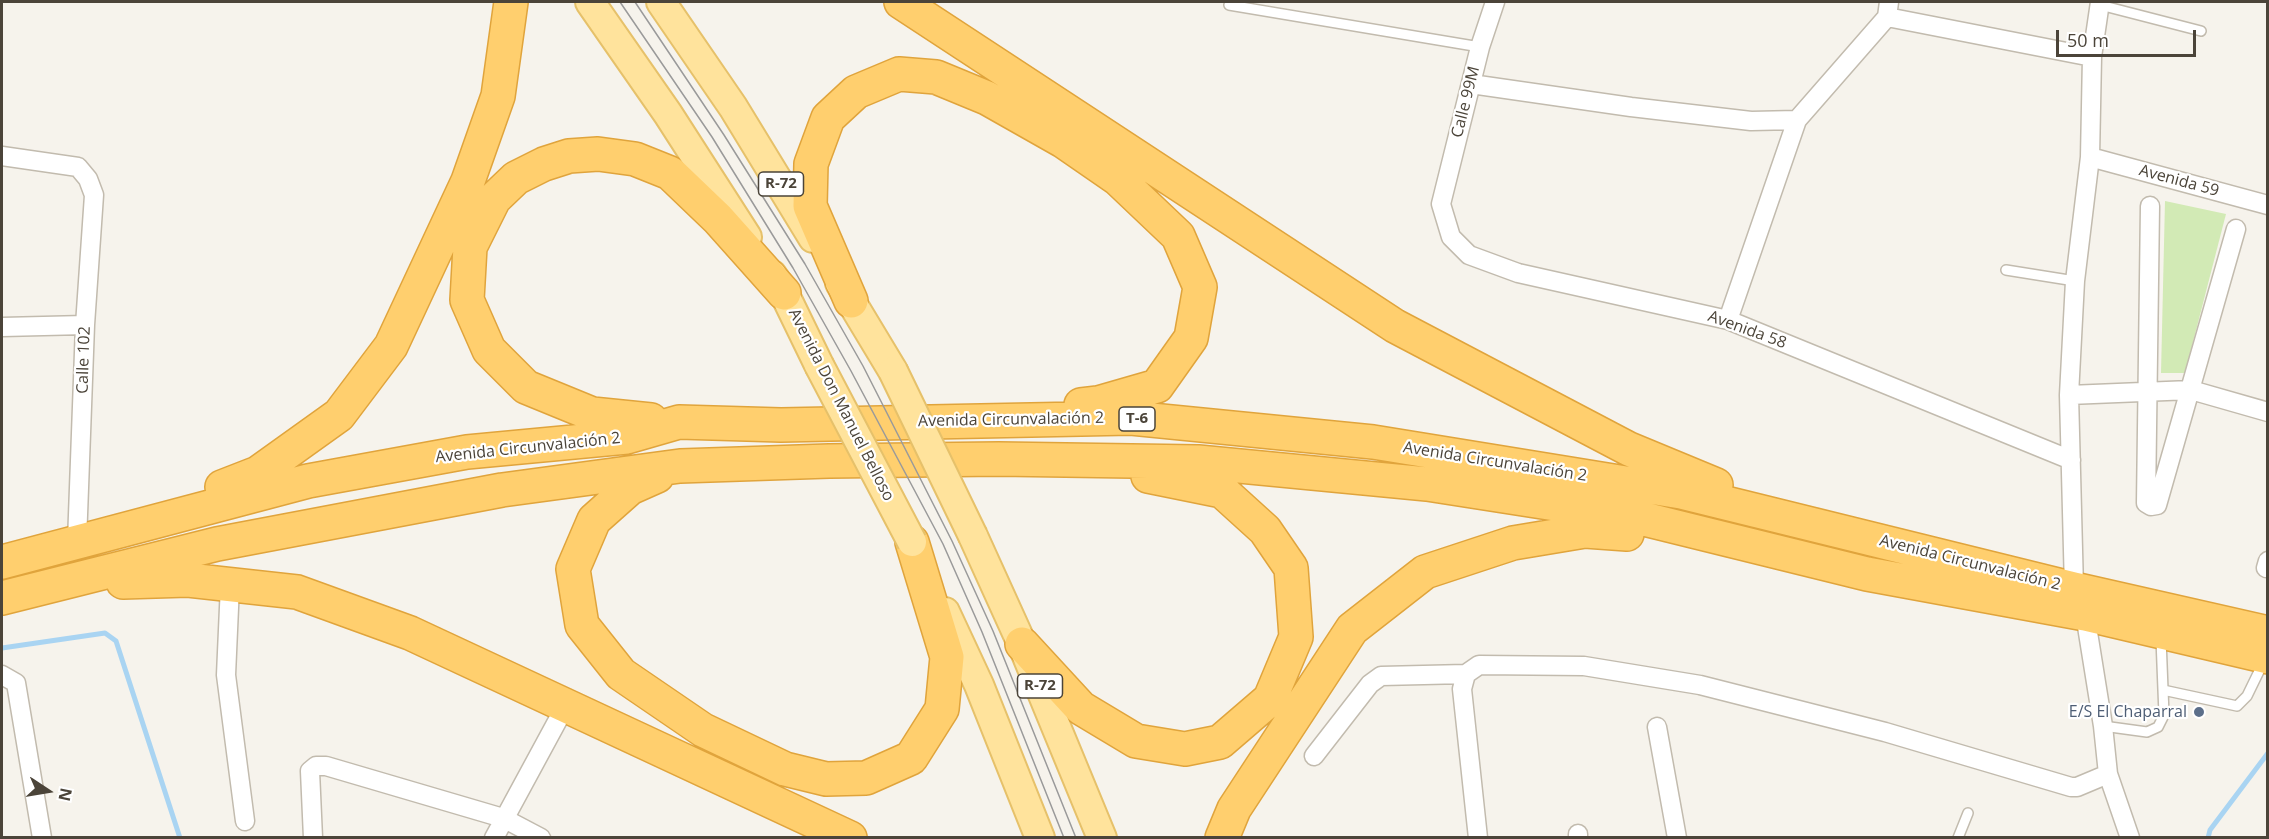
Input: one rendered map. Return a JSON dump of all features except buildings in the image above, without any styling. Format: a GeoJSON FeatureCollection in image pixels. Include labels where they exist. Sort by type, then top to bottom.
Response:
{"type":"FeatureCollection","features":[{"type":"Feature","properties":{"kind":"highway"},"geometry":{"type":"LineString","coordinates":[[90,539],[258,473],[339,415],[391,346],[468,181],[498,96],[511,2]]}},
{"type":"Feature","properties":{"kind":"highway"},"geometry":{"type":"LineString","coordinates":[[901,2],[1395,326],[1629,449],[1803,522]]}},
{"type":"Feature","properties":{"kind":"highway"},"geometry":{"type":"LineString","coordinates":[[851,301],[810,206],[811,164],[828,118],[856,92],[899,74],[936,77],[987,98],[1053,136],[1118,179],[1178,236],[1200,287],[1191,338],[1158,386],[1098,403],[944,421]]}},
{"type":"Feature","properties":{"kind":"highway"},"geometry":{"type":"LineString","coordinates":[[679,422],[592,414],[526,387],[489,350],[467,300],[470,247],[494,199],[516,178],[544,164],[569,156],[598,154],[635,159],[670,173],[718,219],[784,293]]}},
{"type":"Feature","properties":{"kind":"highway","name":"Avenida Circunvalación 2"},"geometry":{"type":"LineString","coordinates":[[2,562],[308,481],[466,452],[627,437],[679,422],[781,425],[1131,418],[1373,442],[1682,492],[1803,522],[2079,601],[2267,649]]}},
{"type":"Feature","properties":{"kind":"highway"},"geometry":{"type":"LineString","coordinates":[[1022,644],[1081,708],[1136,741],[1185,749],[1220,742],[1270,699],[1296,637],[1291,568],[1265,530],[1222,491],[1076,460]]}},
{"type":"Feature","properties":{"kind":"highway","name":"Avenida Circunvalación 2"},"geometry":{"type":"LineString","coordinates":[[2,598],[217,544],[502,490],[680,466],[829,461],[1198,462],[1427,484],[1632,516],[1867,574],[2079,601],[2160,633],[2267,649]]}},
{"type":"Feature","properties":{"kind":"highway"},"geometry":{"type":"LineString","coordinates":[[680,466],[630,488],[594,520],[573,569],[582,625],[621,674],[703,730],[785,769],[826,779],[866,778],[911,758],[942,709],[947,657],[912,542]]}},
{"type":"Feature","properties":{"kind":"highway"},"geometry":{"type":"LineString","coordinates":[[1222,837],[1234,809],[1352,628],[1425,572],[1513,543],[1584,531],[1732,542]]}},
{"type":"Feature","properties":{"kind":"highway"},"geometry":{"type":"LineString","coordinates":[[52,584],[188,580],[297,592],[410,633],[850,837]]}},
{"type":"Feature","properties":{"kind":"main road","name":"Avenida Don Manuel Belloso"},"geometry":{"type":"LineString","coordinates":[[590,2],[668,114],[784,293],[912,542],[979,685],[1040,837]]}},
{"type":"Feature","properties":{"kind":"main road","name":"R-72"},"geometry":{"type":"LineString","coordinates":[[661,2],[733,107],[893,371],[973,536],[1022,644],[1102,837]]}},
{"type":"Feature","properties":{"kind":"street","name":"Calle 99M"},"geometry":{"type":"LineString","coordinates":[[1441,204],[1480,47],[1495,2]]}},
{"type":"Feature","properties":{"kind":"street"},"geometry":{"type":"LineString","coordinates":[[2100,3],[2092,57],[2090,157],[2075,281],[2070,395],[2070,460],[2079,601],[2103,726],[2108,774],[2130,837]]}},
{"type":"Feature","properties":{"kind":"street"},"geometry":{"type":"LineString","coordinates":[[1728,320],[1797,120],[1888,9],[2092,57]]}},
{"type":"Feature","properties":{"kind":"street"},"geometry":{"type":"LineString","coordinates":[[1471,84],[1740,120],[1797,120]]}},
{"type":"Feature","properties":{"kind":"street","name":"Calle 102"},"geometry":{"type":"LineString","coordinates":[[2,156],[78,167],[88,180],[94,195],[85,326],[90,539]]}},
{"type":"Feature","properties":{"kind":"street","name":"Avenida 59"},"geometry":{"type":"LineString","coordinates":[[2090,157],[2268,205]]}},
{"type":"Feature","properties":{"kind":"street","name":"Avenida 58"},"geometry":{"type":"LineString","coordinates":[[1441,204],[1451,237],[1469,255],[1518,273],[1728,320],[2070,460]]}},
{"type":"Feature","properties":{"kind":"street"},"geometry":{"type":"LineString","coordinates":[[2150,206],[2146,503],[2151,506],[2157,505],[2236,229]]}},
{"type":"Feature","properties":{"kind":"street"},"geometry":{"type":"LineString","coordinates":[[2,327],[85,326]]}},
{"type":"Feature","properties":{"kind":"street"},"geometry":{"type":"LineString","coordinates":[[2070,395],[2191,390],[2268,412]]}},
{"type":"Feature","properties":{"kind":"street"},"geometry":{"type":"LineString","coordinates":[[230,585],[226,675],[245,821]]}},
{"type":"Feature","properties":{"kind":"street"},"geometry":{"type":"LineString","coordinates":[[1314,756],[1370,684],[1381,676],[1466,674],[1479,665],[1584,666],[1711,688],[1885,732],[2071,787],[2077,787],[2108,774]]}},
{"type":"Feature","properties":{"kind":"street"},"geometry":{"type":"LineString","coordinates":[[1466,674],[1462,689],[1478,837]]}},
{"type":"Feature","properties":{"kind":"street"},"geometry":{"type":"LineString","coordinates":[[2,675],[16,683],[42,837]]}},
{"type":"Feature","properties":{"kind":"street"},"geometry":{"type":"LineString","coordinates":[[494,837],[566,705]]}},
{"type":"Feature","properties":{"kind":"street"},"geometry":{"type":"LineString","coordinates":[[1657,727],[1677,837]]}},
{"type":"Feature","properties":{"kind":"street"},"geometry":{"type":"LineString","coordinates":[[313,837],[310,771],[316,766],[326,766],[504,818],[541,837]]}},
{"type":"Feature","properties":{"kind":"lane"},"geometry":{"type":"LineString","coordinates":[[2100,3],[2201,31]]}},
{"type":"Feature","properties":{"kind":"lane"},"geometry":{"type":"LineString","coordinates":[[1229,5],[1480,47]]}},
{"type":"Feature","properties":{"kind":"lane"},"geometry":{"type":"LineString","coordinates":[[2006,270],[2075,281]]}},
{"type":"Feature","properties":{"kind":"lane"},"geometry":{"type":"LineString","coordinates":[[2103,726],[2147,732],[2158,727],[2164,715],[2160,633]]}},
{"type":"Feature","properties":{"kind":"lane"},"geometry":{"type":"LineString","coordinates":[[2163,690],[2237,706],[2247,696],[2267,649]]}},
{"type":"Feature","properties":{"kind":"lane"},"geometry":{"type":"LineString","coordinates":[[1958,837],[1968,813]]}},
{"type":"Feature","properties":{"kind":"green space"},"geometry":{"type":"Polygon","coordinates":[[[2165,201],[2226,214],[2185,373],[2161,373],[2165,201]]]}},
{"type":"Feature","properties":{"kind":"waterway"},"geometry":{"type":"LineString","coordinates":[[2,648],[105,633],[116,641],[180,838]]}},
{"type":"Feature","properties":{"kind":"waterway"},"geometry":{"type":"LineString","coordinates":[[2208,838],[2210,830],[2268,753]]}},
{"type":"Feature","properties":{"kind":"tram line"},"geometry":{"type":"LineString","coordinates":[[620,2],[712,137],[793,268],[943,544],[982,632],[1064,838]]}},
{"type":"Feature","properties":{"kind":"tram line"},"geometry":{"type":"LineString","coordinates":[[635,2],[724,135],[805,264],[863,366],[952,541],[993,631],[1076,838]]}},
{"type":"Feature","properties":{"kind":"place","name":"E/S El Chaparral"},"geometry":{"type":"Point","coordinates":[2199,712]}}]}
